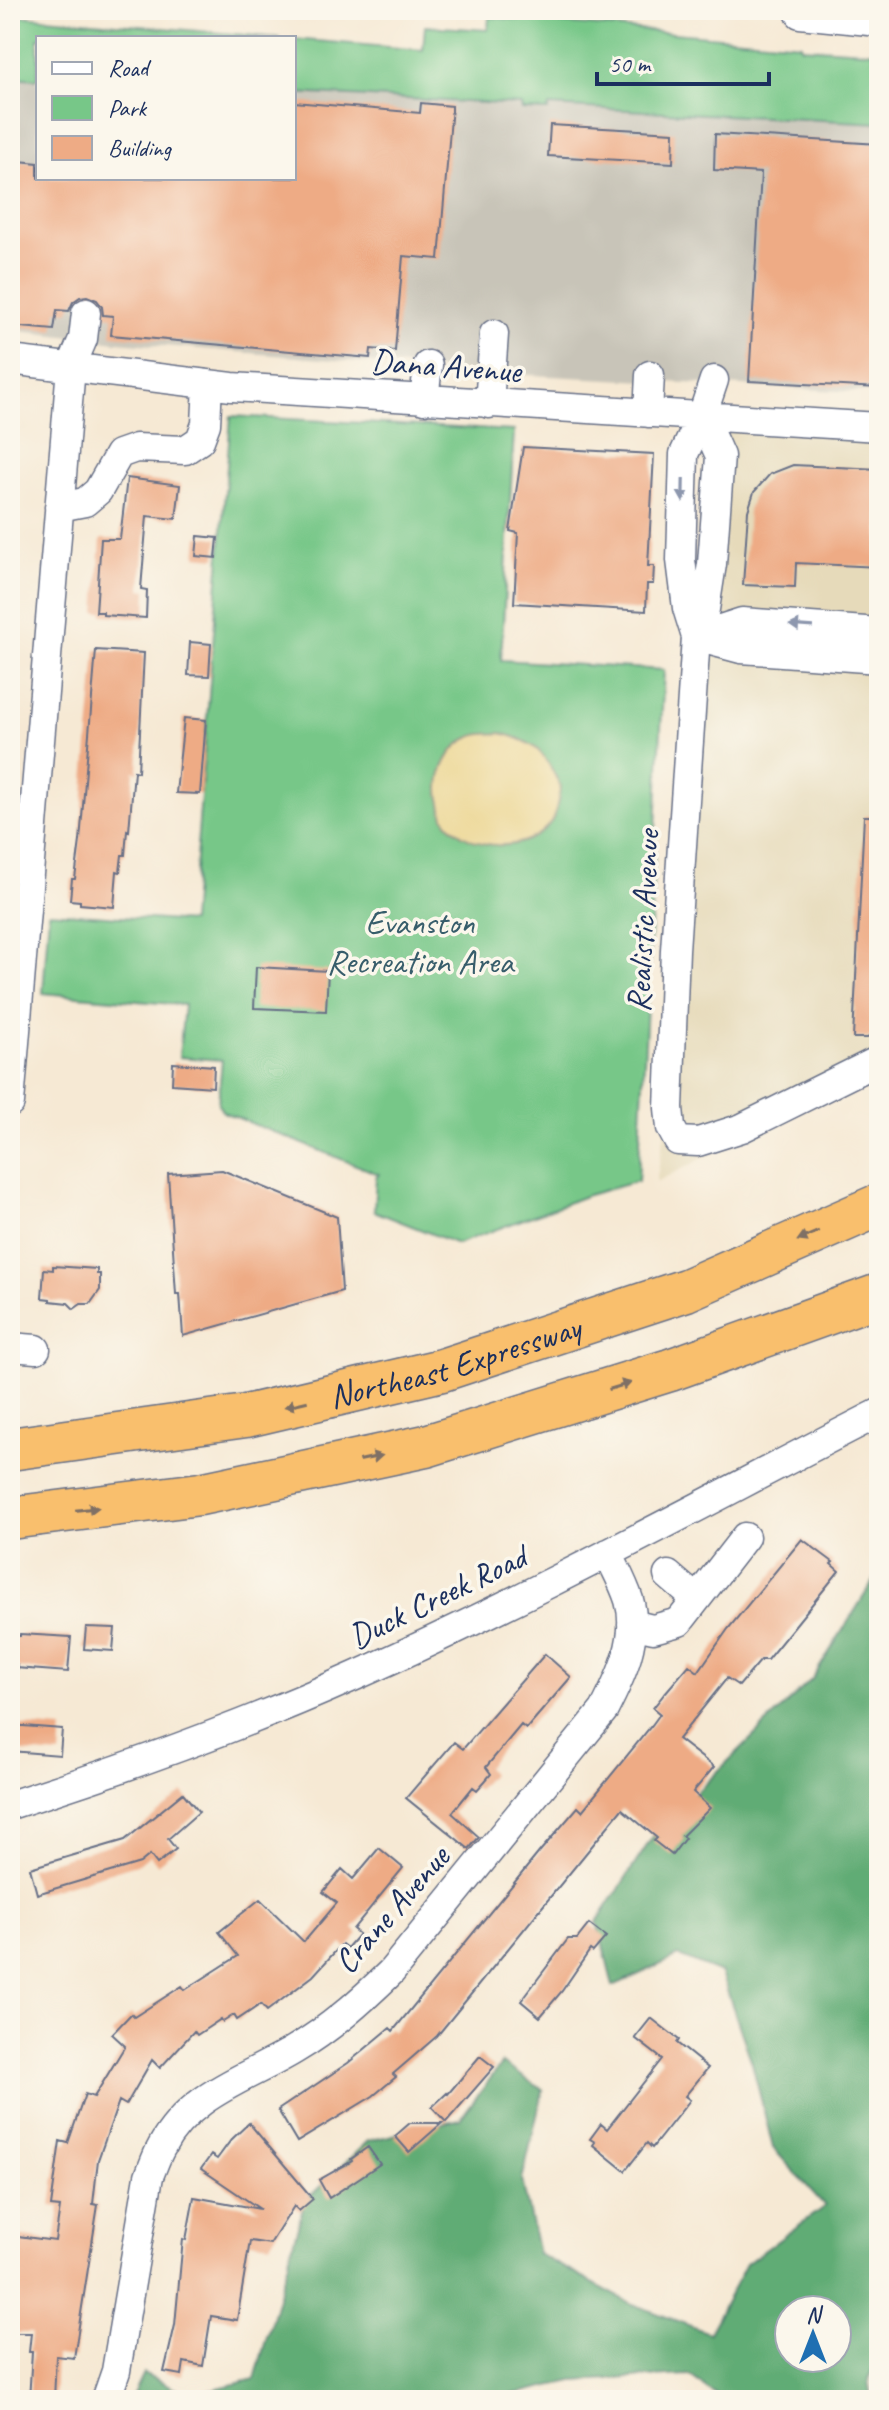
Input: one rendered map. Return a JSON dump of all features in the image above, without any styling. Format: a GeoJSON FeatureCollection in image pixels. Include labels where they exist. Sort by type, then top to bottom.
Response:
{"type":"FeatureCollection","features":[{"type":"Feature","properties":{"kind":"highway","name":"Northeast Expressway"},"geometry":{"type":"LineString","coordinates":[[10,1449],[246,1416],[442,1370],[686,1290],[879,1205]]}},
{"type":"Feature","properties":{"kind":"highway","name":"Northeast Expressway"},"geometry":{"type":"LineString","coordinates":[[10,1518],[200,1494],[426,1446],[670,1370],[879,1295]]}},
{"type":"Feature","properties":{"kind":"street"},"geometry":{"type":"LineString","coordinates":[[800,14],[835,14],[879,22]]}},
{"type":"Feature","properties":{"kind":"street"},"geometry":{"type":"LineString","coordinates":[[10,1103],[15,968],[71,367],[83,339],[86,313]]}},
{"type":"Feature","properties":{"kind":"street"},"geometry":{"type":"LineString","coordinates":[[489,404],[494,334]]}},
{"type":"Feature","properties":{"kind":"street","name":"Dana Avenue"},"geometry":{"type":"LineString","coordinates":[[10,360],[208,384],[879,427]]}},
{"type":"Feature","properties":{"kind":"street"},"geometry":{"type":"LineString","coordinates":[[424,400],[428,365]]}},
{"type":"Feature","properties":{"kind":"street"},"geometry":{"type":"LineString","coordinates":[[648,413],[650,375]]}},
{"type":"Feature","properties":{"kind":"street"},"geometry":{"type":"LineString","coordinates":[[702,416],[714,380]]}},
{"type":"Feature","properties":{"kind":"street"},"geometry":{"type":"LineString","coordinates":[[59,507],[85,502],[98,491],[119,454],[136,448],[185,450],[200,440],[206,424],[208,384]]}},
{"type":"Feature","properties":{"kind":"street","name":"Realistic Avenue"},"geometry":{"type":"LineString","coordinates":[[702,416],[720,456],[712,564],[705,609],[696,637],[675,950],[669,1108],[671,1128],[678,1141],[698,1142],[742,1128],[879,1060]]}},
{"type":"Feature","properties":{"kind":"street"},"geometry":{"type":"LineString","coordinates":[[696,637],[742,622],[879,632]]}},
{"type":"Feature","properties":{"kind":"street"},"geometry":{"type":"LineString","coordinates":[[696,637],[741,649],[879,659]]}},
{"type":"Feature","properties":{"kind":"street","name":"Duck Creek Road"},"geometry":{"type":"LineString","coordinates":[[10,1805],[68,1787],[258,1717],[426,1643],[879,1413]]}},
{"type":"Feature","properties":{"kind":"street"},"geometry":{"type":"LineString","coordinates":[[632,1624],[653,1629],[679,1622],[745,1537]]}},
{"type":"Feature","properties":{"kind":"street","name":"Crane Avenue"},"geometry":{"type":"LineString","coordinates":[[106,2400],[116,2371],[149,2176],[162,2146],[181,2120],[205,2097],[293,2051],[360,2002],[391,1972],[604,1710],[617,1684],[630,1644],[632,1624],[628,1597],[608,1553]]}},
{"type":"Feature","properties":{"kind":"street"},"geometry":{"type":"LineString","coordinates":[[668,1575],[696,1599]]}},
{"type":"Feature","properties":{"kind":"shaded area"},"geometry":{"type":"Polygon","coordinates":[[[10,77],[36,79],[36,180],[296,180],[296,93],[522,105],[522,110],[547,111],[548,106],[879,123],[879,393],[491,373],[117,342],[10,330],[10,77]]]}},
{"type":"Feature","properties":{"kind":"shaded area"},"geometry":{"type":"Polygon","coordinates":[[[702,416],[879,427],[879,1069],[656,1182],[669,1108],[720,456],[702,416]]]}},
{"type":"Feature","properties":{"kind":"green space"},"geometry":{"type":"Polygon","coordinates":[[[10,15],[257,36],[36,36],[36,79],[10,77],[10,15]]]}},
{"type":"Feature","properties":{"kind":"green space"},"geometry":{"type":"Polygon","coordinates":[[[489,17],[879,52],[879,123],[549,106],[548,111],[522,110],[521,105],[296,93],[296,39],[423,50],[425,26],[488,30],[489,17]]]}},
{"type":"Feature","properties":{"kind":"green space","name":"Evanston Recreation Area"},"geometry":{"type":"Polygon","coordinates":[[[231,416],[514,431],[501,660],[664,670],[638,1181],[588,1195],[457,1244],[374,1211],[376,1177],[379,1174],[223,1112],[218,1104],[222,1060],[179,1057],[184,1005],[43,993],[49,912],[191,922],[231,416]]]}},
{"type":"Feature","properties":{"kind":"green space"},"geometry":{"type":"Polygon","coordinates":[[[879,1572],[879,2357],[868,2379],[871,2400],[723,2400],[689,2375],[573,2381],[486,2400],[130,2400],[143,2373],[189,2395],[255,2379],[305,2201],[368,2141],[460,2119],[502,2063],[543,2090],[522,2180],[538,2254],[630,2303],[709,2333],[746,2264],[825,2206],[773,2148],[752,2063],[721,1973],[679,1956],[613,1986],[597,1922],[656,1832],[813,1678],[879,1572]]]}},
{"type":"Feature","properties":{"kind":"sand"},"geometry":{"type":"Polygon","coordinates":[[[501,733],[524,741],[539,751],[561,787],[553,819],[541,833],[514,844],[499,845],[470,839],[457,832],[444,817],[439,789],[446,760],[459,744],[477,735],[501,733]]]}},
{"type":"Feature","properties":{"kind":"building"},"geometry":{"type":"Polygon","coordinates":[[[296,102],[420,113],[421,103],[452,106],[439,259],[403,256],[395,351],[371,349],[370,358],[111,335],[113,316],[103,315],[97,300],[87,296],[73,302],[69,311],[57,310],[54,330],[10,326],[10,160],[36,163],[36,180],[296,180],[296,102]]]}},
{"type":"Feature","properties":{"kind":"building"},"geometry":{"type":"Polygon","coordinates":[[[550,125],[674,132],[673,163],[548,156],[550,125]]]}},
{"type":"Feature","properties":{"kind":"building"},"geometry":{"type":"Polygon","coordinates":[[[715,134],[879,144],[879,388],[749,381],[761,173],[714,170],[715,134]]]}},
{"type":"Feature","properties":{"kind":"building"},"geometry":{"type":"Polygon","coordinates":[[[523,447],[654,454],[648,566],[654,566],[653,584],[647,584],[646,611],[514,603],[518,533],[510,531],[523,447]]]}},
{"type":"Feature","properties":{"kind":"building"},"geometry":{"type":"Polygon","coordinates":[[[793,465],[879,469],[879,567],[796,563],[795,587],[743,585],[748,511],[754,492],[770,474],[793,465]]]}},
{"type":"Feature","properties":{"kind":"building"},"geometry":{"type":"Polygon","coordinates":[[[127,478],[180,485],[176,519],[147,516],[141,589],[147,590],[146,618],[96,612],[101,539],[120,539],[127,478]]]}},
{"type":"Feature","properties":{"kind":"building"},"geometry":{"type":"Polygon","coordinates":[[[198,536],[218,538],[216,558],[196,556],[198,536]]]}},
{"type":"Feature","properties":{"kind":"building"},"geometry":{"type":"Polygon","coordinates":[[[190,642],[211,644],[209,676],[188,675],[190,642]]]}},
{"type":"Feature","properties":{"kind":"building"},"geometry":{"type":"Polygon","coordinates":[[[96,650],[144,653],[138,772],[134,771],[129,831],[120,872],[117,871],[114,907],[70,900],[80,841],[96,650]]]}},
{"type":"Feature","properties":{"kind":"building"},"geometry":{"type":"Polygon","coordinates":[[[184,718],[206,720],[200,794],[176,793],[184,718]]]}},
{"type":"Feature","properties":{"kind":"building"},"geometry":{"type":"Polygon","coordinates":[[[864,816],[879,816],[879,1034],[853,1038],[864,816]]]}},
{"type":"Feature","properties":{"kind":"building"},"geometry":{"type":"Polygon","coordinates":[[[256,967],[328,971],[326,1011],[254,1008],[256,967]]]}},
{"type":"Feature","properties":{"kind":"building"},"geometry":{"type":"Polygon","coordinates":[[[173,1063],[214,1066],[213,1087],[172,1084],[173,1063]]]}},
{"type":"Feature","properties":{"kind":"building"},"geometry":{"type":"Polygon","coordinates":[[[222,1170],[337,1217],[342,1291],[183,1336],[180,1294],[176,1294],[168,1174],[222,1170]]]}},
{"type":"Feature","properties":{"kind":"building"},"geometry":{"type":"Polygon","coordinates":[[[53,1266],[97,1269],[100,1290],[90,1304],[81,1304],[74,1309],[68,1303],[42,1298],[44,1269],[53,1270],[53,1266]]]}},
{"type":"Feature","properties":{"kind":"building"},"geometry":{"type":"Polygon","coordinates":[[[802,1539],[833,1562],[831,1564],[839,1571],[767,1660],[761,1660],[739,1686],[727,1678],[678,1739],[714,1767],[693,1792],[710,1808],[682,1836],[685,1838],[672,1855],[622,1809],[437,2036],[373,2096],[297,2142],[278,2110],[348,2063],[390,2028],[393,2031],[541,1850],[578,1807],[582,1811],[652,1725],[660,1714],[653,1708],[665,1693],[689,1665],[698,1672],[728,1629],[802,1539]]]}},
{"type":"Feature","properties":{"kind":"building"},"geometry":{"type":"Polygon","coordinates":[[[86,1627],[115,1628],[113,1651],[84,1649],[86,1627]]]}},
{"type":"Feature","properties":{"kind":"building"},"geometry":{"type":"Polygon","coordinates":[[[10,1636],[71,1637],[68,1672],[10,1665],[10,1636]]]}},
{"type":"Feature","properties":{"kind":"building"},"geometry":{"type":"Polygon","coordinates":[[[545,1654],[571,1677],[526,1729],[521,1725],[486,1767],[491,1774],[477,1790],[473,1787],[452,1813],[479,1837],[469,1849],[406,1798],[454,1742],[463,1749],[545,1654]]]}},
{"type":"Feature","properties":{"kind":"building"},"geometry":{"type":"Polygon","coordinates":[[[10,1725],[62,1729],[60,1755],[10,1751],[10,1725]]]}},
{"type":"Feature","properties":{"kind":"building"},"geometry":{"type":"Polygon","coordinates":[[[183,1793],[199,1812],[168,1839],[176,1849],[157,1864],[150,1855],[140,1863],[37,1894],[30,1868],[125,1840],[183,1793]]]}},
{"type":"Feature","properties":{"kind":"building"},"geometry":{"type":"Polygon","coordinates":[[[379,1848],[403,1868],[353,1929],[359,1934],[347,1948],[342,1944],[313,1976],[267,2011],[261,2004],[237,2020],[234,2015],[223,2022],[221,2019],[197,2035],[194,2031],[160,2068],[152,2060],[126,2105],[119,2101],[98,2160],[93,2204],[98,2205],[74,2358],[56,2356],[54,2400],[29,2400],[31,2333],[10,2333],[10,2235],[55,2241],[60,2207],[51,2206],[60,2141],[68,2143],[85,2094],[94,2097],[125,2046],[112,2034],[131,2014],[134,2017],[182,1986],[185,1990],[238,1956],[219,1932],[260,1899],[304,1942],[337,1903],[323,1892],[342,1869],[353,1879],[379,1848]]]}},
{"type":"Feature","properties":{"kind":"building"},"geometry":{"type":"Polygon","coordinates":[[[589,1924],[606,1937],[593,1952],[590,1950],[540,2017],[521,2001],[568,1939],[577,1939],[589,1924]]]}},
{"type":"Feature","properties":{"kind":"building"},"geometry":{"type":"Polygon","coordinates":[[[651,2018],[708,2068],[685,2096],[690,2100],[652,2148],[647,2143],[625,2171],[593,2145],[595,2142],[590,2139],[601,2124],[607,2129],[662,2059],[635,2038],[651,2018]]]}},
{"type":"Feature","properties":{"kind":"building"},"geometry":{"type":"Polygon","coordinates":[[[480,2056],[494,2067],[446,2122],[432,2107],[448,2094],[480,2056]]]}},
{"type":"Feature","properties":{"kind":"building"},"geometry":{"type":"Polygon","coordinates":[[[249,2123],[313,2199],[299,2211],[294,2206],[270,2244],[250,2241],[237,2320],[211,2316],[203,2366],[184,2362],[182,2375],[164,2372],[175,2325],[183,2239],[186,2240],[194,2197],[260,2209],[201,2169],[211,2155],[217,2159],[249,2123]]]}},
{"type":"Feature","properties":{"kind":"building"},"geometry":{"type":"Polygon","coordinates":[[[410,2123],[442,2123],[409,2152],[395,2136],[410,2123]]]}},
{"type":"Feature","properties":{"kind":"building"},"geometry":{"type":"Polygon","coordinates":[[[368,2147],[380,2164],[329,2198],[319,2180],[352,2161],[368,2147]]]}}]}
